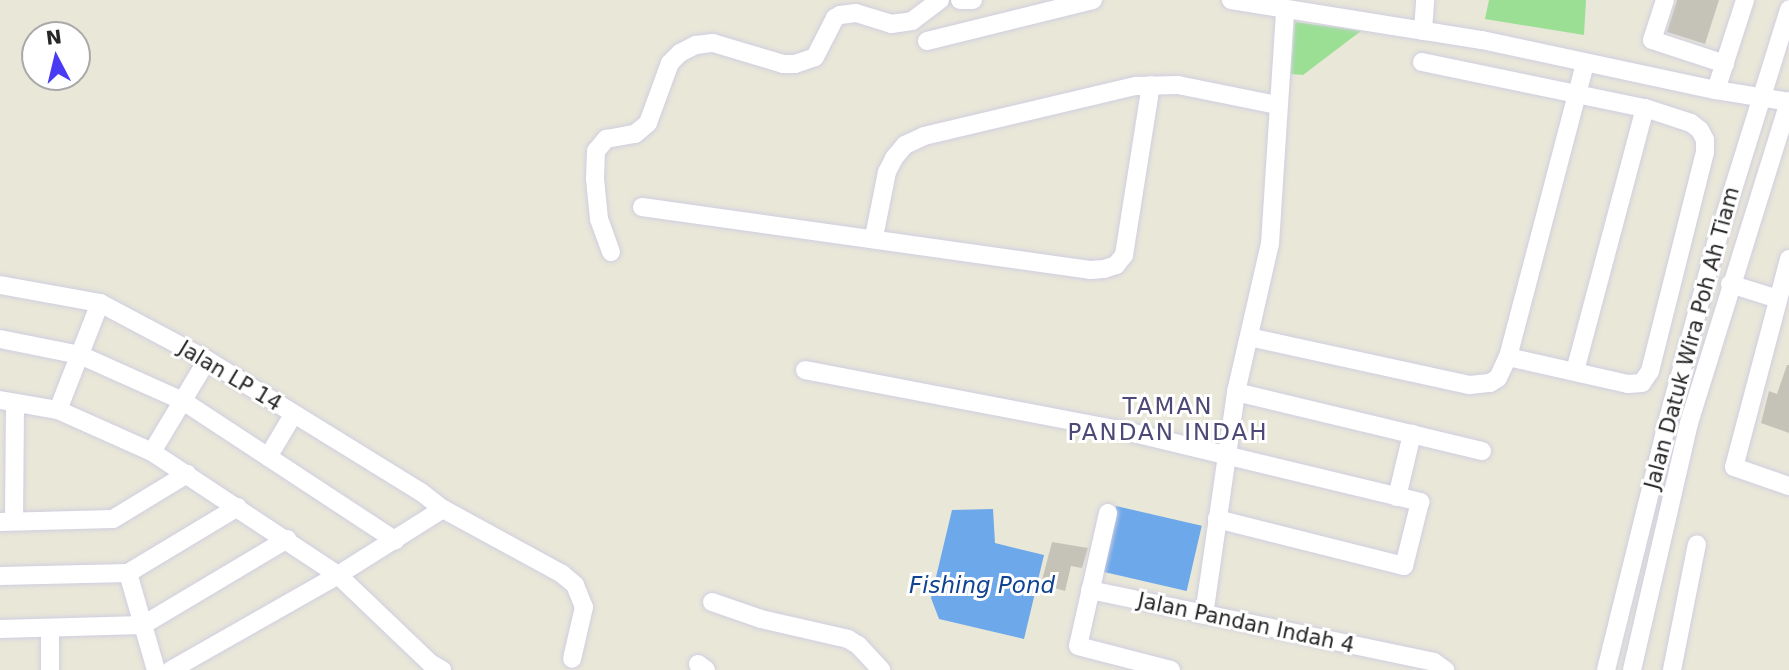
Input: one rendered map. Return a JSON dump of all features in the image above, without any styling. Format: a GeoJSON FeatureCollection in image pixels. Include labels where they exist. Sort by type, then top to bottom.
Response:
{"type":"FeatureCollection","features":[{"type":"Feature","properties":{"kind":"street"},"geometry":{"type":"LineString","coordinates":[[611,252],[599,219],[595,179],[596,151],[606,139],[635,134],[648,122],[670,64],[680,53],[696,45],[713,43],[783,64],[795,64],[815,57],[835,18],[840,15],[856,13],[891,24],[912,21],[940,0]]}},
{"type":"Feature","properties":{"kind":"street"},"geometry":{"type":"LineString","coordinates":[[927,41],[1093,0]]}},
{"type":"Feature","properties":{"kind":"street"},"geometry":{"type":"LineString","coordinates":[[1231,0],[1423,31],[1716,90],[1789,101]]}},
{"type":"Feature","properties":{"kind":"street"},"geometry":{"type":"LineString","coordinates":[[1664,0],[1652,40],[1725,64]]}},
{"type":"Feature","properties":{"kind":"street"},"geometry":{"type":"LineString","coordinates":[[1716,90],[1745,0]]}},
{"type":"Feature","properties":{"kind":"street"},"geometry":{"type":"LineString","coordinates":[[1421,1],[1423,31]]}},
{"type":"Feature","properties":{"kind":"street","name":"Jalan Datuk Wira Poh Ah Tiam"},"geometry":{"type":"LineString","coordinates":[[1606,670],[1668,419],[1761,96],[1789,9]]}},
{"type":"Feature","properties":{"kind":"street"},"geometry":{"type":"LineString","coordinates":[[1203,615],[1236,392],[1270,244],[1285,10]]}},
{"type":"Feature","properties":{"kind":"street"},"geometry":{"type":"LineString","coordinates":[[1422,62],[1645,108],[1691,123],[1705,140],[1705,152],[1650,372],[1642,383],[1628,384],[1508,357]]}},
{"type":"Feature","properties":{"kind":"street"},"geometry":{"type":"LineString","coordinates":[[1249,337],[1470,385],[1490,383],[1497,378],[1508,357],[1585,63]]}},
{"type":"Feature","properties":{"kind":"street"},"geometry":{"type":"LineString","coordinates":[[874,237],[887,172],[905,145],[924,136],[1081,97],[1152,85],[1178,85],[1277,105]]}},
{"type":"Feature","properties":{"kind":"street"},"geometry":{"type":"LineString","coordinates":[[642,206],[874,237],[1090,270],[1116,265],[1124,255],[1152,85]]}},
{"type":"Feature","properties":{"kind":"street","name":"Jalan Datuk Wira Poh Ah Tiam"},"geometry":{"type":"LineString","coordinates":[[1632,670],[1689,423],[1789,101]]}},
{"type":"Feature","properties":{"kind":"street"},"geometry":{"type":"LineString","coordinates":[[1574,371],[1645,108]]}},
{"type":"Feature","properties":{"kind":"street"},"geometry":{"type":"LineString","coordinates":[[1789,259],[1734,467],[1789,486]]}},
{"type":"Feature","properties":{"kind":"street","name":"Jalan LP 14"},"geometry":{"type":"LineString","coordinates":[[0,285],[100,303],[207,360],[421,492],[443,509],[562,574],[575,585],[584,607],[572,659]]}},
{"type":"Feature","properties":{"kind":"street"},"geometry":{"type":"LineString","coordinates":[[1730,285],[1778,299]]}},
{"type":"Feature","properties":{"kind":"street"},"geometry":{"type":"LineString","coordinates":[[58,410],[100,303]]}},
{"type":"Feature","properties":{"kind":"street"},"geometry":{"type":"LineString","coordinates":[[0,339],[79,355],[183,401],[395,540]]}},
{"type":"Feature","properties":{"kind":"street"},"geometry":{"type":"LineString","coordinates":[[152,452],[207,360]]}},
{"type":"Feature","properties":{"kind":"street"},"geometry":{"type":"LineString","coordinates":[[805,370],[970,400],[1226,454],[1420,502],[1404,566],[1217,519]]}},
{"type":"Feature","properties":{"kind":"street"},"geometry":{"type":"LineString","coordinates":[[1236,392],[1482,451]]}},
{"type":"Feature","properties":{"kind":"street"},"geometry":{"type":"LineString","coordinates":[[187,474],[113,519],[7,522],[7,401],[58,410],[152,452],[187,474],[287,539],[338,575],[430,663],[442,670]]}},
{"type":"Feature","properties":{"kind":"street"},"geometry":{"type":"LineString","coordinates":[[268,457],[293,415]]}},
{"type":"Feature","properties":{"kind":"street"},"geometry":{"type":"LineString","coordinates":[[1668,419],[1689,423]]}},
{"type":"Feature","properties":{"kind":"street"},"geometry":{"type":"LineString","coordinates":[[1397,497],[1412,434]]}},
{"type":"Feature","properties":{"kind":"street"},"geometry":{"type":"LineString","coordinates":[[0,576],[128,573],[238,507]]}},
{"type":"Feature","properties":{"kind":"street"},"geometry":{"type":"LineString","coordinates":[[171,670],[338,575],[443,509]]}},
{"type":"Feature","properties":{"kind":"street"},"geometry":{"type":"LineString","coordinates":[[1108,513],[1079,648],[1171,670]]}},
{"type":"Feature","properties":{"kind":"street"},"geometry":{"type":"LineString","coordinates":[[0,629],[144,625],[287,539]]}},
{"type":"Feature","properties":{"kind":"street"},"geometry":{"type":"LineString","coordinates":[[1672,670],[1697,544]]}},
{"type":"Feature","properties":{"kind":"street"},"geometry":{"type":"LineString","coordinates":[[128,573],[156,670]]}},
{"type":"Feature","properties":{"kind":"street","name":"Jalan Pandan Indah 4"},"geometry":{"type":"LineString","coordinates":[[1090,590],[1443,668]]}},
{"type":"Feature","properties":{"kind":"street"},"geometry":{"type":"LineString","coordinates":[[712,602],[761,619],[848,639],[858,645],[881,670]]}},
{"type":"Feature","properties":{"kind":"street"},"geometry":{"type":"LineString","coordinates":[[50,628],[50,670]]}},
{"type":"Feature","properties":{"kind":"green space"},"geometry":{"type":"Polygon","coordinates":[[[1489,0],[1586,0],[1584,35],[1485,19],[1489,0]]]}},
{"type":"Feature","properties":{"kind":"green space"},"geometry":{"type":"Polygon","coordinates":[[[1295,22],[1361,31],[1303,75],[1291,74],[1295,22]]]}},
{"type":"Feature","properties":{"kind":"water","name":"Fishing Pond"},"geometry":{"type":"Polygon","coordinates":[[[1116,506],[1202,526],[1187,591],[1101,571],[1116,506]]]}},
{"type":"Feature","properties":{"kind":"water","name":"Fishing Pond"},"geometry":{"type":"Polygon","coordinates":[[[993,509],[995,543],[1044,555],[1024,639],[939,619],[931,598],[952,510],[993,509]]]}},
{"type":"Feature","properties":{"kind":"building"},"geometry":{"type":"Polygon","coordinates":[[[1677,0],[1719,0],[1705,44],[1667,32],[1677,0]]]}},
{"type":"Feature","properties":{"kind":"building"},"geometry":{"type":"Polygon","coordinates":[[[1787,365],[1789,433],[1761,423],[1769,391],[1777,394],[1787,365]]]}},
{"type":"Feature","properties":{"kind":"building"},"geometry":{"type":"Polygon","coordinates":[[[1052,542],[1088,548],[1082,568],[1071,566],[1065,591],[1041,584],[1052,542]]]}},
{"type":"Feature","properties":{"kind":"district","name":"TAMAN PANDAN INDAH"},"geometry":{"type":"Point","coordinates":[1168,419]}}]}
